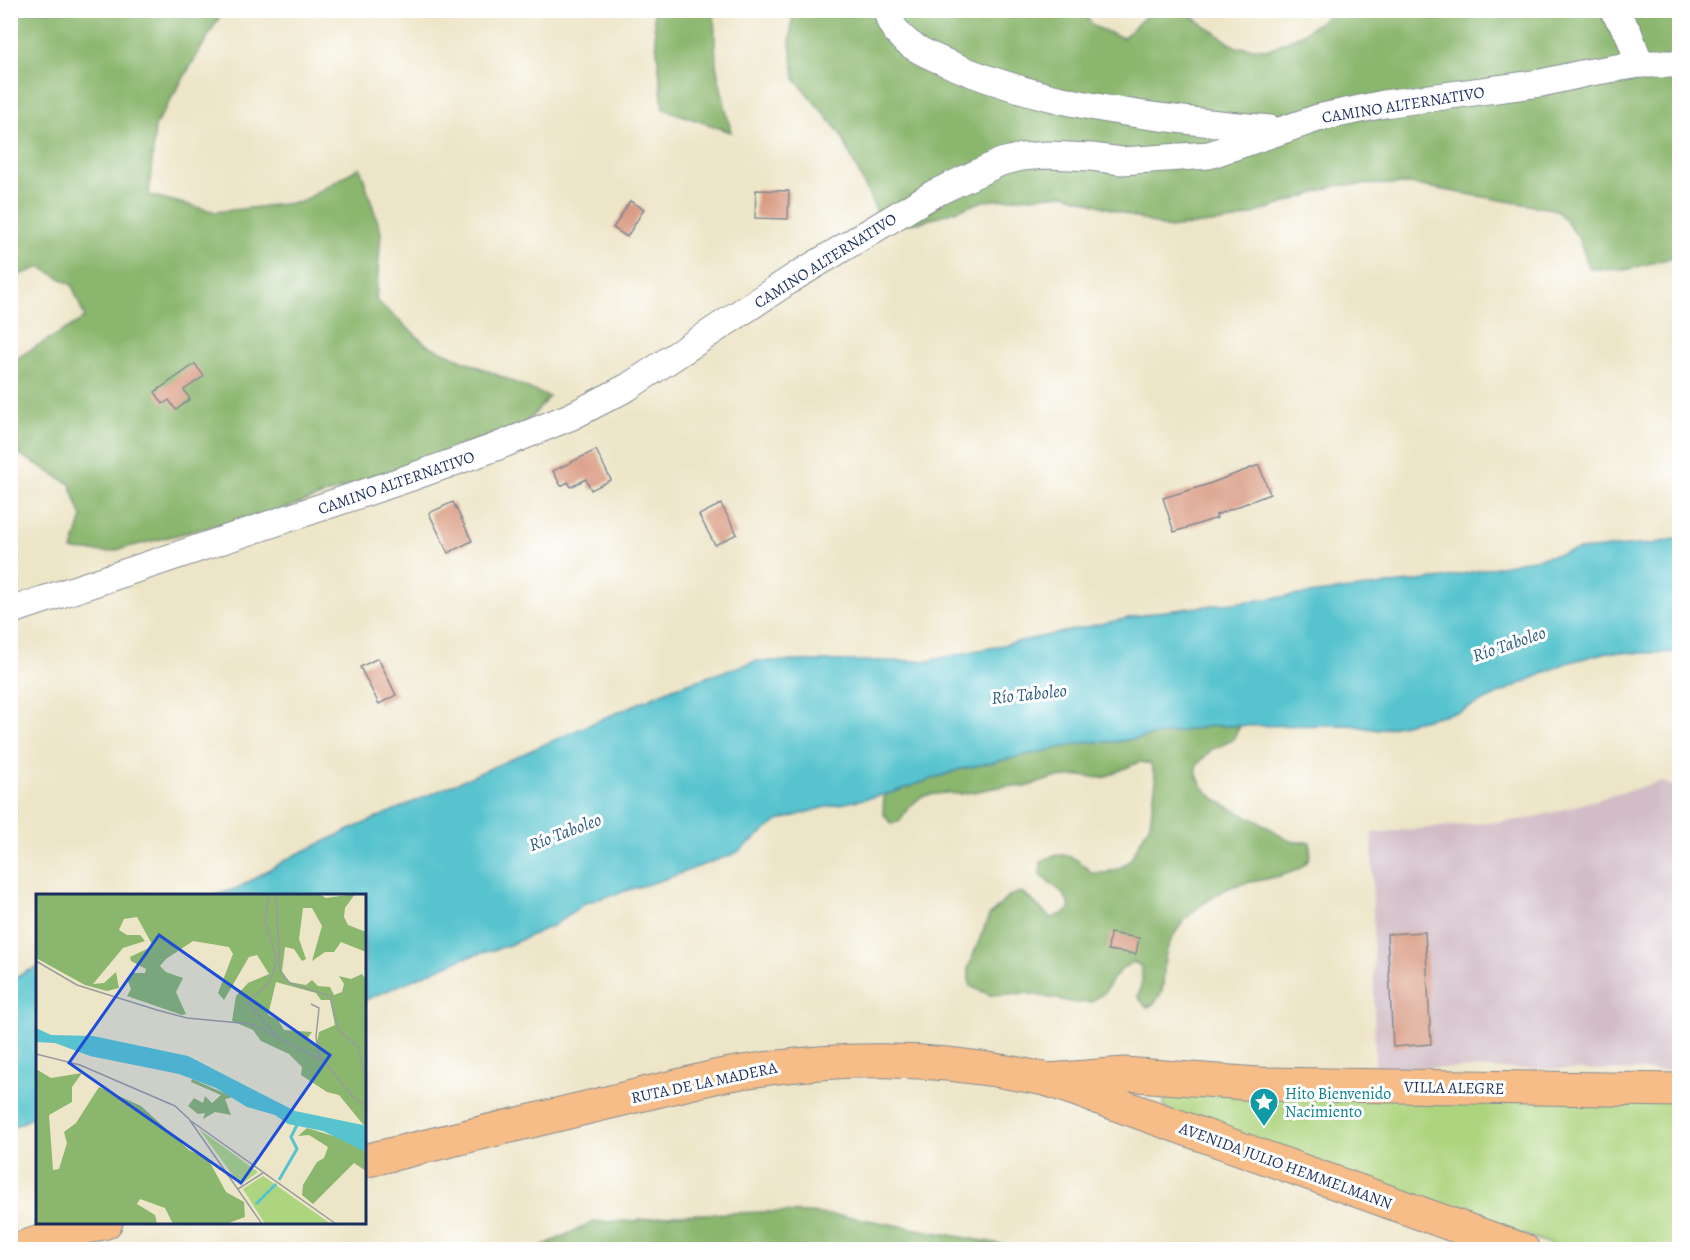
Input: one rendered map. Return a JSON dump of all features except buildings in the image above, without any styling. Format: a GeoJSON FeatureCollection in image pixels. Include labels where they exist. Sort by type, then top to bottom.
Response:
{"type":"FeatureCollection","features":[{"type":"Feature","properties":{"kind":"main road","name":"RUTA DE LA MADERA"},"geometry":{"type":"LineString","coordinates":[[366,1161],[719,1076],[808,1063],[876,1060],[937,1062],[1012,1072],[1049,1080]]}},
{"type":"Feature","properties":{"kind":"main road","name":"VILLA ALEGRE"},"geometry":{"type":"LineString","coordinates":[[1049,1080],[1124,1074],[1258,1084],[1680,1089]]}},
{"type":"Feature","properties":{"kind":"main road","name":"AVENIDA JULIO HEMMELMANN"},"geometry":{"type":"LineString","coordinates":[[1049,1080],[1523,1250]]}},
{"type":"Feature","properties":{"kind":"main road"},"geometry":{"type":"LineString","coordinates":[[16,1250],[98,1224]]}},
{"type":"Feature","properties":{"kind":"street"},"geometry":{"type":"LineString","coordinates":[[887,10],[898,35],[913,48],[965,70],[1041,96],[1111,111],[1281,130]]}},
{"type":"Feature","properties":{"kind":"street"},"geometry":{"type":"LineString","coordinates":[[1613,10],[1628,32],[1640,64]]}},
{"type":"Feature","properties":{"kind":"street","name":"CAMINO ALTERNATIVO"},"geometry":{"type":"LineString","coordinates":[[10,610],[409,478],[496,447],[572,416],[628,387],[796,276],[933,194],[1001,162],[1047,155],[1122,161],[1209,155],[1318,118],[1384,104],[1541,83],[1640,64],[1680,64]]}},
{"type":"Feature","properties":{"kind":"shaded area"},"geometry":{"type":"Polygon","coordinates":[[[1662,781],[1679,789],[1679,1071],[1375,1067],[1372,833],[1529,819],[1662,781]]]}},
{"type":"Feature","properties":{"kind":"green space"},"geometry":{"type":"Polygon","coordinates":[[[793,10],[1082,11],[1093,26],[1123,38],[1147,15],[1167,11],[1184,11],[1236,47],[1269,49],[1299,36],[1335,11],[1482,10],[1490,15],[1540,10],[1679,11],[1679,256],[1625,270],[1590,269],[1578,237],[1557,210],[1410,184],[1338,185],[1236,220],[1168,228],[1065,194],[984,201],[919,223],[883,225],[840,133],[795,79],[790,43],[793,10]]]}},
{"type":"Feature","properties":{"kind":"green space"},"geometry":{"type":"Polygon","coordinates":[[[11,11],[223,11],[155,126],[149,195],[216,212],[301,202],[360,167],[381,232],[376,300],[427,345],[549,397],[526,423],[287,508],[108,552],[72,550],[82,517],[70,484],[11,449],[11,365],[20,356],[85,318],[72,285],[41,267],[11,278],[11,11]]]}},
{"type":"Feature","properties":{"kind":"green space"},"geometry":{"type":"Polygon","coordinates":[[[653,11],[714,11],[716,66],[731,132],[663,109],[653,11]]]}},
{"type":"Feature","properties":{"kind":"green space"},"geometry":{"type":"Polygon","coordinates":[[[1212,726],[1240,726],[1233,740],[1211,750],[1196,766],[1203,787],[1231,809],[1263,824],[1284,838],[1296,842],[1310,842],[1310,856],[1305,864],[1287,874],[1240,884],[1224,890],[1191,914],[1181,924],[1170,943],[1165,958],[1160,996],[1147,1008],[1138,997],[1142,981],[1142,967],[1134,962],[1124,967],[1105,992],[1091,1002],[1075,1003],[1027,993],[990,995],[970,986],[968,968],[989,916],[1009,896],[1021,892],[1051,918],[1063,914],[1070,908],[1061,892],[1040,874],[1041,862],[1056,856],[1069,856],[1092,873],[1105,873],[1120,868],[1130,860],[1150,823],[1156,781],[1151,764],[1139,762],[1103,778],[1080,776],[1054,778],[1025,787],[1005,786],[961,794],[944,793],[922,796],[908,808],[900,821],[891,824],[883,813],[884,795],[961,769],[1087,742],[1115,742],[1212,726]]]}},
{"type":"Feature","properties":{"kind":"green space"},"geometry":{"type":"Polygon","coordinates":[[[1174,1090],[1679,1098],[1679,1249],[1565,1249],[1174,1115],[1164,1107],[1165,1095],[1174,1090]]]}},
{"type":"Feature","properties":{"kind":"green space"},"geometry":{"type":"Polygon","coordinates":[[[765,1212],[851,1217],[1028,1249],[536,1249],[593,1222],[635,1221],[674,1215],[765,1212]]]}},
{"type":"Feature","properties":{"kind":"water","name":"Río Taboleo"},"geometry":{"type":"Polygon","coordinates":[[[1679,538],[1679,652],[1608,652],[1566,663],[1461,711],[1378,730],[1350,725],[1212,726],[1115,742],[1087,742],[961,769],[891,793],[822,808],[778,821],[736,853],[662,880],[585,903],[554,925],[507,946],[461,959],[366,1000],[366,894],[218,894],[238,888],[291,857],[356,827],[673,688],[756,661],[928,661],[1157,612],[1443,578],[1578,550],[1652,544],[1679,538]]]}},
{"type":"Feature","properties":{"kind":"water"},"geometry":{"type":"Polygon","coordinates":[[[36,968],[36,1117],[11,1128],[11,981],[36,968]]]}},
{"type":"Feature","properties":{"kind":"place","name":"Hito Bienvenido Nacimiento"},"geometry":{"type":"Point","coordinates":[1264,1128]}}]}
